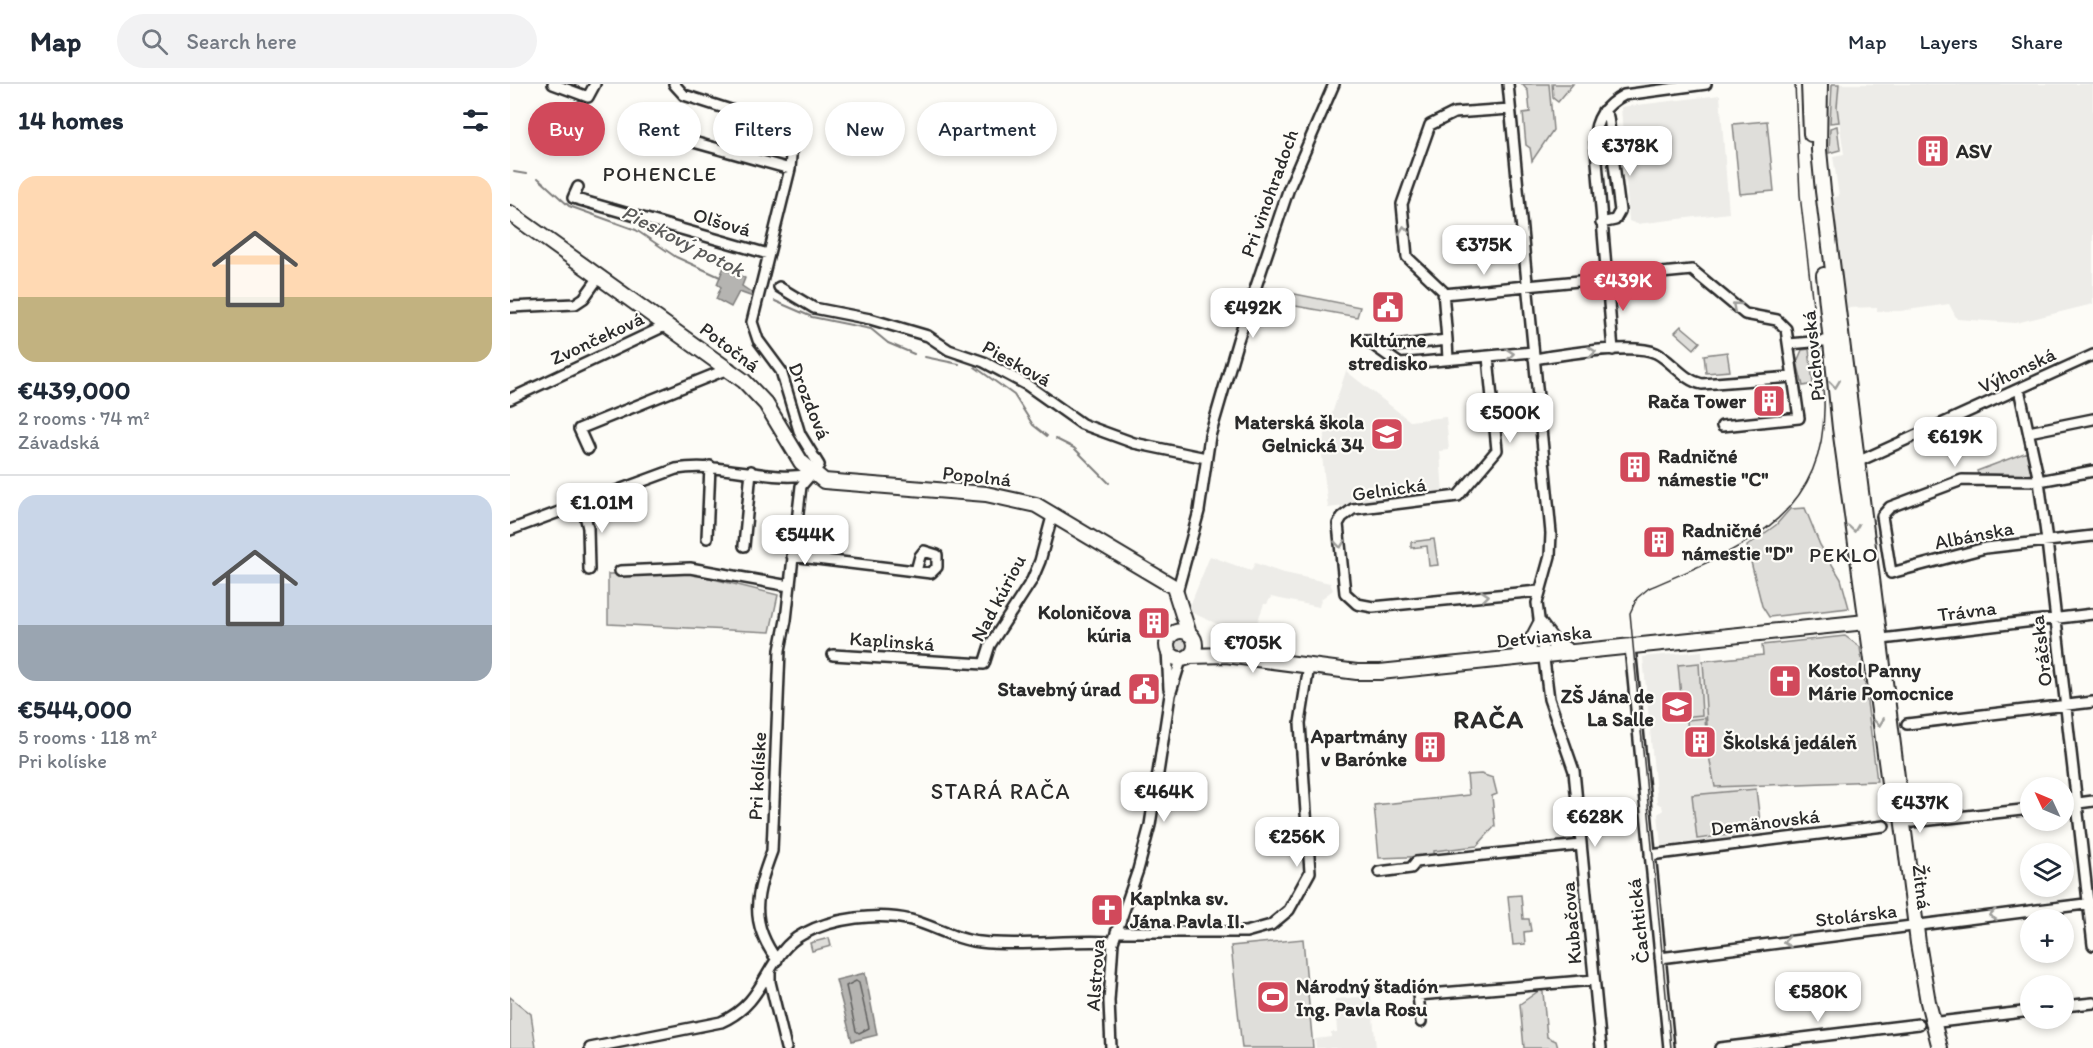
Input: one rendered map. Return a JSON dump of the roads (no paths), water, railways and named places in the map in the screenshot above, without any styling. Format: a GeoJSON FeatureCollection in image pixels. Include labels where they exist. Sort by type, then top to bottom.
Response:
{"type":"FeatureCollection","features":[{"type":"Feature","properties":{"kind":"main road","name":"Púchovská"},"geometry":{"type":"LineString","coordinates":[[1809,84],[1813,171],[1832,346],[1882,639]]}},
{"type":"Feature","properties":{"kind":"main road","name":"Púchovská"},"geometry":{"type":"LineString","coordinates":[[1820,84],[1819,150],[1832,346]]}},
{"type":"Feature","properties":{"kind":"main road","name":"Potočná"},"geometry":{"type":"LineString","coordinates":[[510,213],[730,368],[766,404],[801,462],[812,474]]}},
{"type":"Feature","properties":{"kind":"main road","name":"Púchovská"},"geometry":{"type":"LineString","coordinates":[[1851,466],[1866,622]]}},
{"type":"Feature","properties":{"kind":"main road","name":"Popolná"},"geometry":{"type":"LineString","coordinates":[[812,474],[824,481],[838,483],[1011,498],[1053,513],[1170,584],[1177,594]]}},
{"type":"Feature","properties":{"kind":"main road"},"geometry":{"type":"LineString","coordinates":[[1177,594],[1192,636],[1195,649],[1186,658],[1173,657],[1169,642],[1179,631],[1192,636]]}},
{"type":"Feature","properties":{"kind":"main road","name":"Pri vinohradoch"},"geometry":{"type":"LineString","coordinates":[[1169,642],[1177,594]]}},
{"type":"Feature","properties":{"kind":"main road"},"geometry":{"type":"LineString","coordinates":[[1877,606],[1866,622],[1882,639]]}},
{"type":"Feature","properties":{"kind":"main road","name":"Detvianska"},"geometry":{"type":"LineString","coordinates":[[1186,658],[1226,655],[1309,666],[1380,672],[1866,622]]}},
{"type":"Feature","properties":{"kind":"main road","name":"Žitná"},"geometry":{"type":"LineString","coordinates":[[1866,622],[1912,926],[1940,1048]]}},
{"type":"Feature","properties":{"kind":"main road"},"geometry":{"type":"LineString","coordinates":[[1515,658],[1530,645],[1540,625],[1553,642],[1571,653]]}},
{"type":"Feature","properties":{"kind":"main road","name":"Detvianska"},"geometry":{"type":"LineString","coordinates":[[1192,636],[1226,655]]}},
{"type":"Feature","properties":{"kind":"main road","name":"Žitná"},"geometry":{"type":"LineString","coordinates":[[1882,639],[1917,991],[1932,1048]]}},
{"type":"Feature","properties":{"kind":"street"},"geometry":{"type":"LineString","coordinates":[[553,84],[588,97],[595,84]]}},
{"type":"Feature","properties":{"kind":"street","name":"Drozdová"},"geometry":{"type":"LineString","coordinates":[[674,84],[684,95],[793,130],[790,169],[752,322],[758,340],[781,371],[800,434],[819,465],[812,474]]}},
{"type":"Feature","properties":{"kind":"street","name":"Pri vinohradoch"},"geometry":{"type":"LineString","coordinates":[[1177,594],[1199,511],[1211,429],[1238,340],[1289,188],[1334,84]]}},
{"type":"Feature","properties":{"kind":"street","name":"Kubačova"},"geometry":{"type":"LineString","coordinates":[[1508,84],[1551,533],[1550,556],[1537,603],[1550,705],[1574,771],[1601,1048]]}},
{"type":"Feature","properties":{"kind":"street"},"geometry":{"type":"LineString","coordinates":[[1613,350],[1594,138],[1596,124],[1603,111],[1624,94],[1706,84]]}},
{"type":"Feature","properties":{"kind":"street"},"geometry":{"type":"LineString","coordinates":[[1448,360],[1444,294],[1438,285],[1407,257],[1401,206],[1426,129],[1445,116],[1510,109]]}},
{"type":"Feature","properties":{"kind":"street"},"geometry":{"type":"LineString","coordinates":[[1601,223],[1615,220],[1620,211],[1608,117],[1603,111]]}},
{"type":"Feature","properties":{"kind":"street"},"geometry":{"type":"LineString","coordinates":[[701,144],[790,169]]}},
{"type":"Feature","properties":{"kind":"street","name":"Olšová"},"geometry":{"type":"LineString","coordinates":[[578,187],[573,198],[768,254]]}},
{"type":"Feature","properties":{"kind":"street"},"geometry":{"type":"LineString","coordinates":[[1444,294],[1691,269],[1745,314],[1777,320],[1786,329],[1789,344],[1799,418],[1722,426]]}},
{"type":"Feature","properties":{"kind":"street"},"geometry":{"type":"LineString","coordinates":[[510,308],[574,304],[584,298],[599,277]]}},
{"type":"Feature","properties":{"kind":"street","name":"Piesková"},"geometry":{"type":"LineString","coordinates":[[779,287],[814,308],[870,319],[928,336],[949,350],[984,362],[1027,385],[1082,424],[1134,443],[1206,458]]}},
{"type":"Feature","properties":{"kind":"street","name":"Zvončeková"},"geometry":{"type":"LineString","coordinates":[[510,399],[667,325]]}},
{"type":"Feature","properties":{"kind":"street"},"geometry":{"type":"LineString","coordinates":[[1366,340],[1400,364],[1639,348],[1656,353],[1689,379],[1702,384],[1792,377]]}},
{"type":"Feature","properties":{"kind":"street"},"geometry":{"type":"LineString","coordinates":[[1377,348],[1446,340]]}},
{"type":"Feature","properties":{"kind":"street"},"geometry":{"type":"LineString","coordinates":[[1789,344],[1832,346]]}},
{"type":"Feature","properties":{"kind":"street","name":"Výhonská"},"geometry":{"type":"LineString","coordinates":[[1851,466],[2093,355]]}},
{"type":"Feature","properties":{"kind":"street","name":"Gelnická"},"geometry":{"type":"LineString","coordinates":[[1488,357],[1497,450],[1458,496],[1353,509],[1346,513],[1338,524],[1345,591],[1350,600],[1362,606],[1373,607],[1539,591]]}},
{"type":"Feature","properties":{"kind":"street"},"geometry":{"type":"LineString","coordinates":[[588,449],[579,429],[730,368]]}},
{"type":"Feature","properties":{"kind":"street","name":"Oráčska"},"geometry":{"type":"LineString","coordinates":[[2019,389],[2039,482],[2047,541],[2093,945]]}},
{"type":"Feature","properties":{"kind":"street"},"geometry":{"type":"LineString","coordinates":[[2029,432],[2093,419]]}},
{"type":"Feature","properties":{"kind":"street"},"geometry":{"type":"LineString","coordinates":[[707,538],[710,466]]}},
{"type":"Feature","properties":{"kind":"street","name":"Popolná"},"geometry":{"type":"LineString","coordinates":[[510,530],[676,469],[710,466],[793,478],[812,474]]}},
{"type":"Feature","properties":{"kind":"street"},"geometry":{"type":"LineString","coordinates":[[744,546],[751,471]]}},
{"type":"Feature","properties":{"kind":"street"},"geometry":{"type":"LineString","coordinates":[[2039,482],[2093,471]]}},
{"type":"Feature","properties":{"kind":"street","name":"Pri kolíske"},"geometry":{"type":"LineString","coordinates":[[777,960],[763,937],[757,913],[761,880],[772,851],[780,650],[801,486],[812,474]]}},
{"type":"Feature","properties":{"kind":"street","name":"Albánska"},"geometry":{"type":"LineString","coordinates":[[2039,482],[1962,480],[1890,507],[1882,516],[1891,573],[1985,548],[2093,536]]}},
{"type":"Feature","properties":{"kind":"street"},"geometry":{"type":"LineString","coordinates":[[582,502],[588,528],[589,570]]}},
{"type":"Feature","properties":{"kind":"street","name":"Nad kúriou"},"geometry":{"type":"LineString","coordinates":[[984,664],[990,645],[1032,580],[1040,561],[1053,513]]}},
{"type":"Feature","properties":{"kind":"street"},"geometry":{"type":"LineString","coordinates":[[792,556],[916,571]]}},
{"type":"Feature","properties":{"kind":"street"},"geometry":{"type":"LineString","coordinates":[[620,571],[690,568],[789,586]]}},
{"type":"Feature","properties":{"kind":"street","name":"Trávna"},"geometry":{"type":"LineString","coordinates":[[1882,639],[2093,614]]}},
{"type":"Feature","properties":{"kind":"street","name":"Alstrova"},"geometry":{"type":"LineString","coordinates":[[1111,1048],[1109,1001],[1113,942],[1138,870],[1150,825],[1170,695],[1169,642]]}},
{"type":"Feature","properties":{"kind":"street","name":"Čachtická"},"geometry":{"type":"LineString","coordinates":[[1630,647],[1669,1048]]}},
{"type":"Feature","properties":{"kind":"street","name":"Kaplinská"},"geometry":{"type":"LineString","coordinates":[[833,655],[984,664]]}},
{"type":"Feature","properties":{"kind":"street","name":"Alstrova"},"geometry":{"type":"LineString","coordinates":[[1170,695],[1186,658]]}},
{"type":"Feature","properties":{"kind":"street"},"geometry":{"type":"LineString","coordinates":[[1116,932],[1246,932],[1271,926],[1289,910],[1310,872],[1300,723],[1309,666]]}},
{"type":"Feature","properties":{"kind":"street"},"geometry":{"type":"LineString","coordinates":[[1907,724],[2093,702]]}},
{"type":"Feature","properties":{"kind":"street"},"geometry":{"type":"LineString","coordinates":[[2074,803],[2093,801]]}},
{"type":"Feature","properties":{"kind":"street"},"geometry":{"type":"LineString","coordinates":[[1912,822],[2020,810]]}},
{"type":"Feature","properties":{"kind":"street","name":"Demänovská"},"geometry":{"type":"LineString","coordinates":[[1650,855],[1884,826]]}},
{"type":"Feature","properties":{"kind":"street"},"geometry":{"type":"LineString","coordinates":[[1379,872],[1411,868],[1416,861],[1581,844]]}},
{"type":"Feature","properties":{"kind":"street","name":"Stolárska"},"geometry":{"type":"LineString","coordinates":[[1660,958],[2090,903]]}},
{"type":"Feature","properties":{"kind":"street"},"geometry":{"type":"LineString","coordinates":[[590,1048],[721,1022],[746,1008],[791,942],[821,926],[884,917],[908,919],[979,942],[1113,942]]}},
{"type":"Feature","properties":{"kind":"street"},"geometry":{"type":"LineString","coordinates":[[770,971],[770,982],[786,1048]]}},
{"type":"Feature","properties":{"kind":"street"},"geometry":{"type":"LineString","coordinates":[[1421,1022],[1418,995],[1594,980]]}},
{"type":"Feature","properties":{"kind":"street"},"geometry":{"type":"LineString","coordinates":[[2074,1005],[2093,1003]]}},
{"type":"Feature","properties":{"kind":"street"},"geometry":{"type":"LineString","coordinates":[[1939,1022],[2020,1012]]}},
{"type":"Feature","properties":{"kind":"street"},"geometry":{"type":"LineString","coordinates":[[1720,1048],[1919,1024]]}},
{"type":"Feature","properties":{"kind":"water"},"geometry":{"type":"Polygon","coordinates":[[[724,267],[745,278],[742,286],[754,294],[753,297],[739,292],[731,307],[716,299],[721,287],[717,284],[724,267]]]}},
{"type":"Feature","properties":{"kind":"water"},"geometry":{"type":"Polygon","coordinates":[[[865,973],[877,1035],[852,1041],[836,980],[865,973]]]}},
{"type":"Feature","properties":{"kind":"waterway","name":"Pieskový potok"},"geometry":{"type":"LineString","coordinates":[[514,172],[526,174]]}},
{"type":"Feature","properties":{"kind":"waterway","name":"Pieskový potok"},"geometry":{"type":"LineString","coordinates":[[538,178],[569,206],[636,230],[676,257],[720,277]]}},
{"type":"Feature","properties":{"kind":"waterway","name":"Pieskový potok"},"geometry":{"type":"LineString","coordinates":[[775,301],[812,317],[871,329],[888,343],[914,354]]}},
{"type":"Feature","properties":{"kind":"waterway","name":"Pieskový potok"},"geometry":{"type":"LineString","coordinates":[[925,357],[959,364]]}},
{"type":"Feature","properties":{"kind":"waterway","name":"Pieskový potok"},"geometry":{"type":"LineString","coordinates":[[975,367],[1014,395],[1033,425],[1047,436]]}},
{"type":"Feature","properties":{"kind":"waterway","name":"Pieskový potok"},"geometry":{"type":"LineString","coordinates":[[1056,439],[1074,448],[1109,483]]}},
{"type":"Feature","properties":{"kind":"tram line"},"geometry":{"type":"LineString","coordinates":[[1671,1048],[1630,613],[1637,598],[1649,588],[1715,559],[1745,543],[1772,524],[1794,501],[1811,474],[1821,440],[1824,399],[1800,195],[1795,84]]}},
{"type":"Feature","properties":{"kind":"place","name":"ASV"},"geometry":{"type":"Point","coordinates":[1933,151]}},
{"type":"Feature","properties":{"kind":"place","name":"Kultúrne stredisko"},"geometry":{"type":"Point","coordinates":[1388,307]}},
{"type":"Feature","properties":{"kind":"place","name":"Rača Tower"},"geometry":{"type":"Point","coordinates":[1769,401]}},
{"type":"Feature","properties":{"kind":"place","name":"Materská škola Gelnická 34"},"geometry":{"type":"Point","coordinates":[1387,434]}},
{"type":"Feature","properties":{"kind":"place","name":"Radničné námestie \"C\""},"geometry":{"type":"Point","coordinates":[1635,467]}},
{"type":"Feature","properties":{"kind":"place","name":"Radničné námestie \"D\""},"geometry":{"type":"Point","coordinates":[1659,542]}},
{"type":"Feature","properties":{"kind":"place","name":"Koloničova kúria"},"geometry":{"type":"Point","coordinates":[1154,623]}},
{"type":"Feature","properties":{"kind":"place","name":"Kostol Panny Márie Pomocnice"},"geometry":{"type":"Point","coordinates":[1785,681]}},
{"type":"Feature","properties":{"kind":"place","name":"Stavebný úrad"},"geometry":{"type":"Point","coordinates":[1144,689]}},
{"type":"Feature","properties":{"kind":"place","name":"ZŠ Jána de La Salle"},"geometry":{"type":"Point","coordinates":[1677,707]}},
{"type":"Feature","properties":{"kind":"place","name":"Školská jedáleň"},"geometry":{"type":"Point","coordinates":[1700,742]}},
{"type":"Feature","properties":{"kind":"place","name":"Apartmány v Barónke"},"geometry":{"type":"Point","coordinates":[1430,747]}},
{"type":"Feature","properties":{"kind":"place","name":"Kaplnka sv. Jána Pavla II."},"geometry":{"type":"Point","coordinates":[1107,910]}},
{"type":"Feature","properties":{"kind":"place","name":"Národný štadión Ing. Pavla Rosu"},"geometry":{"type":"Point","coordinates":[1273,997]}},
{"type":"Feature","properties":{"kind":"district","name":"POHENCLE"},"geometry":{"type":"Point","coordinates":[660,174]}},
{"type":"Feature","properties":{"kind":"district","name":"PEKLO"},"geometry":{"type":"Point","coordinates":[1844,555]}},
{"type":"Feature","properties":{"kind":"district","name":"RAČA"},"geometry":{"type":"Point","coordinates":[1489,719]}},
{"type":"Feature","properties":{"kind":"district","name":"STARÁ RAČA"},"geometry":{"type":"Point","coordinates":[1001,791]}}]}
